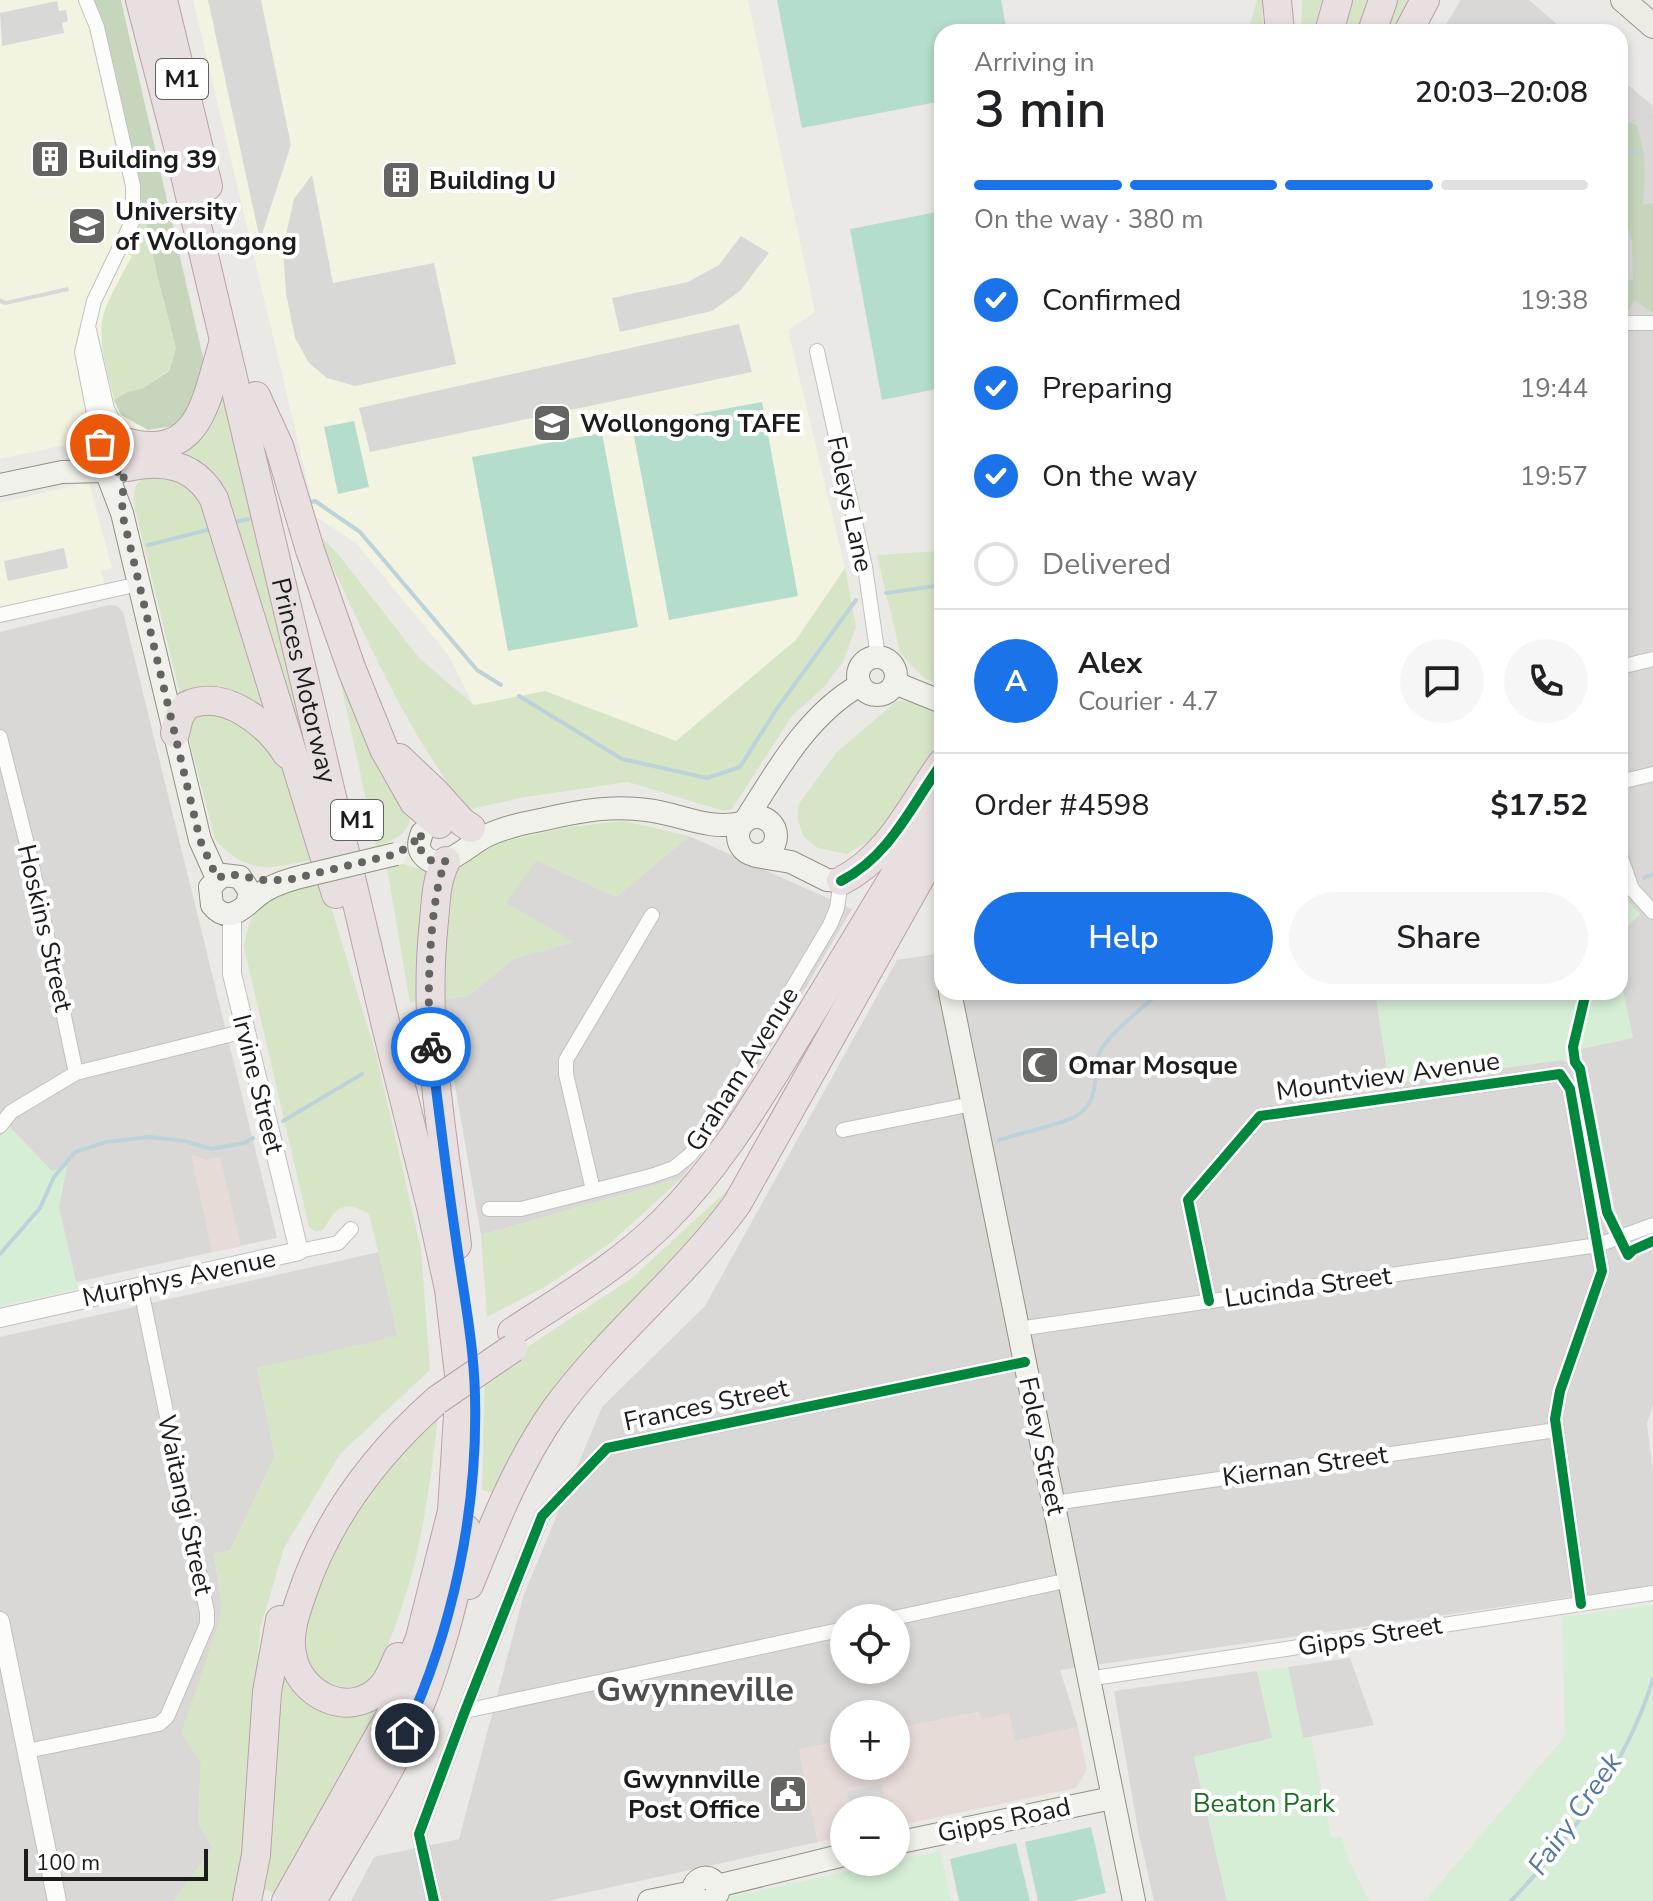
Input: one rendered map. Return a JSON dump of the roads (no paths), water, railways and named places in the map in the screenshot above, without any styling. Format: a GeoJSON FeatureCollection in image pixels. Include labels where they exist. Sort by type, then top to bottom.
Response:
{"type":"FeatureCollection","features":[{"type":"Feature","properties":{"kind":"highway","name":"Princes Motorway"},"geometry":{"type":"LineString","coordinates":[[140,0],[181,158],[449,1289],[445,1389],[452,1511],[420,1638],[390,1716],[286,1901]]}},
{"type":"Feature","properties":{"kind":"highway","name":"Princes Motorway"},"geometry":{"type":"LineString","coordinates":[[163,0],[457,1245],[469,1323],[475,1396],[474,1467],[464,1545],[427,1686],[395,1756],[312,1901]]}},
{"type":"Feature","properties":{"kind":"highway"},"geometry":{"type":"LineString","coordinates":[[1277,0],[1279,24]]}},
{"type":"Feature","properties":{"kind":"highway"},"geometry":{"type":"LineString","coordinates":[[1291,0],[1291,24]]}},
{"type":"Feature","properties":{"kind":"highway"},"geometry":{"type":"LineString","coordinates":[[1331,24],[1338,0]]}},
{"type":"Feature","properties":{"kind":"highway"},"geometry":{"type":"LineString","coordinates":[[1375,24],[1383,0]]}},
{"type":"Feature","properties":{"kind":"highway"},"geometry":{"type":"LineString","coordinates":[[1412,24],[1425,0]]}},
{"type":"Feature","properties":{"kind":"highway"},"geometry":{"type":"LineString","coordinates":[[114,456],[144,447],[175,443],[192,430],[202,412],[223,343]]}},
{"type":"Feature","properties":{"kind":"highway"},"geometry":{"type":"LineString","coordinates":[[256,396],[279,446],[306,539],[369,710],[399,758],[462,822],[444,828]]}},
{"type":"Feature","properties":{"kind":"highway"},"geometry":{"type":"LineString","coordinates":[[114,456],[177,465],[193,473],[208,489],[219,510],[361,976],[387,1030]]}},
{"type":"Feature","properties":{"kind":"highway"},"geometry":{"type":"LineString","coordinates":[[175,733],[182,710],[193,703],[209,702],[231,707],[265,725],[299,771]]}},
{"type":"Feature","properties":{"kind":"highway"},"geometry":{"type":"LineString","coordinates":[[841,881],[880,853],[934,775]]}},
{"type":"Feature","properties":{"kind":"highway"},"geometry":{"type":"LineString","coordinates":[[427,1686],[511,1484],[532,1446],[581,1378],[699,1252],[737,1204],[934,813]]}},
{"type":"Feature","properties":{"kind":"highway"},"geometry":{"type":"LineString","coordinates":[[247,1901],[256,1855],[270,1666],[283,1607],[297,1567],[329,1504],[357,1464],[391,1425],[512,1340],[632,1268],[698,1206],[873,935],[934,850]]}},
{"type":"Feature","properties":{"kind":"highway"},"geometry":{"type":"LineString","coordinates":[[442,861],[431,943],[430,1036],[457,1245]]}},
{"type":"Feature","properties":{"kind":"highway"},"geometry":{"type":"LineString","coordinates":[[445,1389],[449,1426],[435,1533],[397,1660],[385,1683],[372,1695],[354,1702],[329,1700],[306,1686],[296,1671],[291,1653],[294,1619],[308,1577],[319,1549],[350,1495],[394,1440],[445,1389]]}},
{"type":"Feature","properties":{"kind":"main road"},"geometry":{"type":"LineString","coordinates":[[1623,0],[1653,26]]}},
{"type":"Feature","properties":{"kind":"main road"},"geometry":{"type":"LineString","coordinates":[[0,475],[70,459],[114,456]]}},
{"type":"Feature","properties":{"kind":"main road"},"geometry":{"type":"LineString","coordinates":[[0,485],[62,472],[114,456]]}},
{"type":"Feature","properties":{"kind":"main road"},"geometry":{"type":"LineString","coordinates":[[114,456],[122,513],[200,840],[226,876],[248,886],[240,910]]}},
{"type":"Feature","properties":{"kind":"main road"},"geometry":{"type":"LineString","coordinates":[[878,657],[893,666],[895,683],[881,694],[869,693],[860,685],[860,668],[867,660],[878,657]]}},
{"type":"Feature","properties":{"kind":"main road"},"geometry":{"type":"LineString","coordinates":[[895,683],[934,698]]}},
{"type":"Feature","properties":{"kind":"main road"},"geometry":{"type":"LineString","coordinates":[[751,854],[738,840],[744,822],[819,716],[860,685]]}},
{"type":"Feature","properties":{"kind":"main road"},"geometry":{"type":"LineString","coordinates":[[751,854],[771,850],[776,841],[778,790],[800,739]]}},
{"type":"Feature","properties":{"kind":"main road"},"geometry":{"type":"LineString","coordinates":[[296,878],[263,880],[226,876],[210,887],[209,899],[220,913],[240,910],[264,891],[296,878],[396,854],[412,854],[442,861],[486,836],[518,825],[572,812],[614,808],[656,811],[721,827],[761,817],[771,822],[808,870]]}},
{"type":"Feature","properties":{"kind":"main road"},"geometry":{"type":"LineString","coordinates":[[700,823],[751,854],[784,860],[827,880],[841,881]]}},
{"type":"Feature","properties":{"kind":"main road"},"geometry":{"type":"LineString","coordinates":[[396,854],[444,828],[518,825]]}},
{"type":"Feature","properties":{"kind":"main road"},"geometry":{"type":"LineString","coordinates":[[442,861],[419,848],[444,828]]}},
{"type":"Feature","properties":{"kind":"main road"},"geometry":{"type":"LineString","coordinates":[[442,861],[454,854],[457,839],[444,828]]}},
{"type":"Feature","properties":{"kind":"main road","name":"Foley Street"},"geometry":{"type":"LineString","coordinates":[[952,1000],[1134,1901]]}},
{"type":"Feature","properties":{"kind":"main road","name":"Gipps Road"},"geometry":{"type":"LineString","coordinates":[[910,1840],[1112,1798]]}},
{"type":"Feature","properties":{"kind":"main road"},"geometry":{"type":"LineString","coordinates":[[649,1901],[705,1895],[830,1859]]}},
{"type":"Feature","properties":{"kind":"street"},"geometry":{"type":"LineString","coordinates":[[86,0],[97,27],[133,186],[134,212],[129,229],[94,301],[82,352],[83,365],[114,456]]}},
{"type":"Feature","properties":{"kind":"street"},"geometry":{"type":"LineString","coordinates":[[1628,323],[1653,323]]}},
{"type":"Feature","properties":{"kind":"street"},"geometry":{"type":"LineString","coordinates":[[88,326],[114,456]]}},
{"type":"Feature","properties":{"kind":"street","name":"Foleys Lane"},"geometry":{"type":"LineString","coordinates":[[817,351],[865,567],[878,657]]}},
{"type":"Feature","properties":{"kind":"street"},"geometry":{"type":"LineString","coordinates":[[0,615],[139,584]]}},
{"type":"Feature","properties":{"kind":"street"},"geometry":{"type":"LineString","coordinates":[[1628,665],[1653,659]]}},
{"type":"Feature","properties":{"kind":"street","name":"Hoskins Street"},"geometry":{"type":"LineString","coordinates":[[0,737],[29,852],[76,1073]]}},
{"type":"Feature","properties":{"kind":"street"},"geometry":{"type":"LineString","coordinates":[[1628,780],[1653,774]]}},
{"type":"Feature","properties":{"kind":"street"},"geometry":{"type":"LineString","coordinates":[[1628,878],[1632,889],[1653,912]]}},
{"type":"Feature","properties":{"kind":"street","name":"Graham Avenue"},"geometry":{"type":"LineString","coordinates":[[489,1209],[521,1209],[593,1190],[674,1168],[690,1155],[705,1135],[830,925],[837,908],[841,881]]}},
{"type":"Feature","properties":{"kind":"street","name":"Irvine Street"},"geometry":{"type":"LineString","coordinates":[[240,910],[232,974],[299,1251]]}},
{"type":"Feature","properties":{"kind":"street"},"geometry":{"type":"LineString","coordinates":[[593,1190],[566,1074],[566,1060],[652,915]]}},
{"type":"Feature","properties":{"kind":"street"},"geometry":{"type":"LineString","coordinates":[[0,1126],[6,1108],[76,1073],[245,1031]]}},
{"type":"Feature","properties":{"kind":"street","name":"Mountview Avenue"},"geometry":{"type":"LineString","coordinates":[[1209,1301],[1188,1200],[1260,1116],[1560,1074],[1570,1089],[1598,1245]]}},
{"type":"Feature","properties":{"kind":"street"},"geometry":{"type":"LineString","coordinates":[[843,1130],[972,1104]]}},
{"type":"Feature","properties":{"kind":"street","name":"Lucinda Street"},"geometry":{"type":"LineString","coordinates":[[1018,1329],[1598,1245],[1653,1225]]}},
{"type":"Feature","properties":{"kind":"street","name":"Murphys Avenue"},"geometry":{"type":"LineString","coordinates":[[0,1318],[338,1243],[351,1229]]}},
{"type":"Feature","properties":{"kind":"street"},"geometry":{"type":"LineString","coordinates":[[1581,1604],[1556,1430],[1556,1411],[1560,1391],[1602,1271],[1598,1245]]}},
{"type":"Feature","properties":{"kind":"street","name":"Waitangi Street"},"geometry":{"type":"LineString","coordinates":[[27,1751],[159,1724],[167,1717],[207,1624],[140,1285]]}},
{"type":"Feature","properties":{"kind":"street","name":"Frances Street"},"geometry":{"type":"LineString","coordinates":[[434,1901],[419,1834],[465,1711],[542,1516],[607,1448],[1025,1362]]}},
{"type":"Feature","properties":{"kind":"street","name":"Kiernan Street"},"geometry":{"type":"LineString","coordinates":[[1054,1503],[1556,1430]]}},
{"type":"Feature","properties":{"kind":"street"},"geometry":{"type":"LineString","coordinates":[[910,1615],[1069,1580]]}},
{"type":"Feature","properties":{"kind":"street","name":"Gipps Street"},"geometry":{"type":"LineString","coordinates":[[1088,1679],[1653,1593]]}},
{"type":"Feature","properties":{"kind":"street"},"geometry":{"type":"LineString","coordinates":[[0,1621],[6,1680],[27,1751],[57,1901]]}},
{"type":"Feature","properties":{"kind":"street"},"geometry":{"type":"LineString","coordinates":[[465,1711],[830,1632]]}},
{"type":"Feature","properties":{"kind":"waterway"},"geometry":{"type":"LineString","coordinates":[[1628,152],[1642,153]]}},
{"type":"Feature","properties":{"kind":"waterway"},"geometry":{"type":"LineString","coordinates":[[308,503],[315,501],[360,532],[477,670],[501,685]]}},
{"type":"Feature","properties":{"kind":"waterway"},"geometry":{"type":"LineString","coordinates":[[235,522],[249,519]]}},
{"type":"Feature","properties":{"kind":"waterway"},"geometry":{"type":"LineString","coordinates":[[148,545],[211,529]]}},
{"type":"Feature","properties":{"kind":"waterway"},"geometry":{"type":"LineString","coordinates":[[886,593],[934,586]]}},
{"type":"Feature","properties":{"kind":"waterway"},"geometry":{"type":"LineString","coordinates":[[519,696],[622,759],[707,778],[740,767],[776,710],[856,600]]}},
{"type":"Feature","properties":{"kind":"waterway"},"geometry":{"type":"LineString","coordinates":[[1644,878],[1653,874]]}},
{"type":"Feature","properties":{"kind":"waterway"},"geometry":{"type":"LineString","coordinates":[[999,1140],[1061,1122],[1084,1110],[1093,1095],[1097,1062],[1103,1047],[1151,1000]]}},
{"type":"Feature","properties":{"kind":"waterway"},"geometry":{"type":"LineString","coordinates":[[283,1121],[362,1074]]}},
{"type":"Feature","properties":{"kind":"waterway"},"geometry":{"type":"LineString","coordinates":[[0,1254],[40,1208],[54,1177],[75,1152],[106,1142],[149,1137],[185,1141],[211,1149],[244,1143],[253,1138]]}},
{"type":"Feature","properties":{"kind":"waterway","name":"Fairy Creek"},"geometry":{"type":"LineString","coordinates":[[1511,1901],[1555,1852],[1595,1798],[1629,1740],[1653,1679]]}},
{"type":"Feature","properties":{"kind":"place","name":"Building 39"},"geometry":{"type":"Point","coordinates":[50,159]}},
{"type":"Feature","properties":{"kind":"place","name":"Building U"},"geometry":{"type":"Point","coordinates":[401,180]}},
{"type":"Feature","properties":{"kind":"place","name":"University of Wollongong"},"geometry":{"type":"Point","coordinates":[87,226]}},
{"type":"Feature","properties":{"kind":"place","name":"Wollongong TAFE"},"geometry":{"type":"Point","coordinates":[552,423]}},
{"type":"Feature","properties":{"kind":"place","name":"Omar Mosque"},"geometry":{"type":"Point","coordinates":[1040,1065]}},
{"type":"Feature","properties":{"kind":"place","name":"Gwynnville Post Office"},"geometry":{"type":"Point","coordinates":[788,1794]}},
{"type":"Feature","properties":{"kind":"district","name":"Gwynneville"},"geometry":{"type":"Point","coordinates":[695,1690]}},
{"type":"Feature","properties":{"kind":"park label","name":"Beaton Park"},"geometry":{"type":"Point","coordinates":[1264,1803]}}]}
